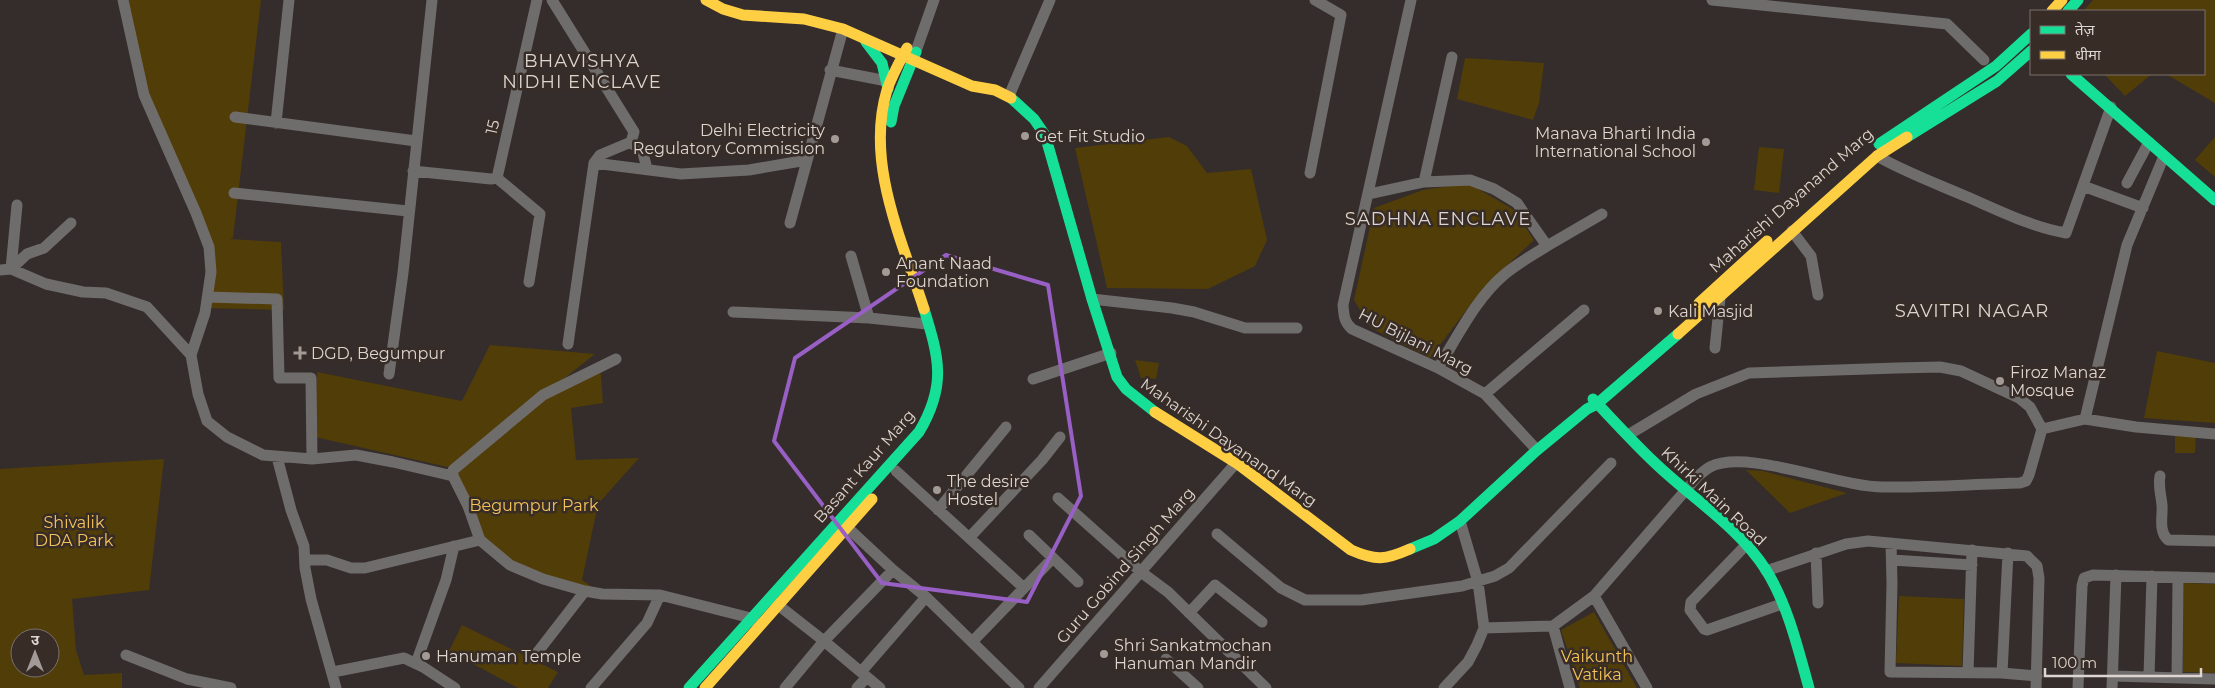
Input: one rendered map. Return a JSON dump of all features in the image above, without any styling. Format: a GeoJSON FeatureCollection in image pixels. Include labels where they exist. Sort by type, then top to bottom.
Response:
{"type":"FeatureCollection","features":[{"type":"Feature","properties":{"kind":"street"},"geometry":{"type":"LineString","coordinates":[[123,0],[144,95],[209,247],[211,272],[206,313],[191,355],[198,394],[207,421],[227,438],[263,456],[312,459],[356,456],[393,462],[453,476]]}},
{"type":"Feature","properties":{"kind":"street"},"geometry":{"type":"LineString","coordinates":[[276,123],[289,0]]}},
{"type":"Feature","properties":{"kind":"street"},"geometry":{"type":"LineString","coordinates":[[388,374],[403,273],[412,171],[432,0]]}},
{"type":"Feature","properties":{"kind":"street","name":"15"},"geometry":{"type":"LineString","coordinates":[[497,178],[537,0]]}},
{"type":"Feature","properties":{"kind":"street"},"geometry":{"type":"LineString","coordinates":[[552,0],[634,128],[634,136],[631,142],[600,155],[594,163],[568,344]]}},
{"type":"Feature","properties":{"kind":"street","name":"Maharishi Dayanand Marg"},"geometry":{"type":"LineString","coordinates":[[706,0],[723,9],[743,15],[804,19],[843,29],[974,76],[995,90],[1009,96],[1034,119],[1049,142],[1092,299],[1117,376],[1130,393],[1236,463],[1351,550],[1369,558],[1390,557],[1412,549],[1434,539],[1460,521],[1537,450],[1720,298],[1903,132],[1997,81],[2030,53]]}},
{"type":"Feature","properties":{"kind":"street","name":"Maharishi Dayanand Marg"},"geometry":{"type":"LineString","coordinates":[[721,0],[753,10],[794,11],[828,17],[910,54],[932,69],[972,86],[995,90]]}},
{"type":"Feature","properties":{"kind":"street"},"geometry":{"type":"LineString","coordinates":[[910,54],[934,0]]}},
{"type":"Feature","properties":{"kind":"street"},"geometry":{"type":"LineString","coordinates":[[1009,96],[1050,0]]}},
{"type":"Feature","properties":{"kind":"street"},"geometry":{"type":"LineString","coordinates":[[1310,173],[1340,15],[1315,0]]}},
{"type":"Feature","properties":{"kind":"street","name":"HU Bijlani Marg"},"geometry":{"type":"LineString","coordinates":[[1411,0],[1343,305],[1346,323],[1352,329],[1438,368],[1485,394],[1537,450]]}},
{"type":"Feature","properties":{"kind":"street"},"geometry":{"type":"LineString","coordinates":[[1712,0],[1750,2],[1947,24],[1984,60]]}},
{"type":"Feature","properties":{"kind":"street"},"geometry":{"type":"LineString","coordinates":[[2053,10],[2062,0]]}},
{"type":"Feature","properties":{"kind":"street"},"geometry":{"type":"LineString","coordinates":[[2069,10],[2078,0]]}},
{"type":"Feature","properties":{"kind":"street"},"geometry":{"type":"LineString","coordinates":[[790,223],[830,70],[843,29]]}},
{"type":"Feature","properties":{"kind":"street"},"geometry":{"type":"LineString","coordinates":[[830,70],[887,85],[884,66],[877,53],[861,37]]}},
{"type":"Feature","properties":{"kind":"street","name":"Maharishi Dayanand Marg"},"geometry":{"type":"LineString","coordinates":[[1592,404],[1728,274],[1903,132],[2030,39]]}},
{"type":"Feature","properties":{"kind":"street","name":"Basant Kaur Marg"},"geometry":{"type":"LineString","coordinates":[[689,688],[919,432],[927,420],[937,393],[939,372],[937,351],[885,187],[881,138],[887,85],[910,54]]}},
{"type":"Feature","properties":{"kind":"street","name":"Basant Kaur Marg"},"geometry":{"type":"LineString","coordinates":[[705,688],[780,606],[927,435],[935,422],[945,394],[948,365],[943,336],[892,186],[889,166],[890,126],[910,54]]}},
{"type":"Feature","properties":{"kind":"street"},"geometry":{"type":"LineString","coordinates":[[1424,182],[1452,57]]}},
{"type":"Feature","properties":{"kind":"street"},"geometry":{"type":"LineString","coordinates":[[901,87],[914,77],[932,69]]}},
{"type":"Feature","properties":{"kind":"street"},"geometry":{"type":"LineString","coordinates":[[2072,75],[2215,200]]}},
{"type":"Feature","properties":{"kind":"street"},"geometry":{"type":"LineString","coordinates":[[1877,156],[1903,170],[2009,215],[2052,231],[2066,234],[2111,107]]}},
{"type":"Feature","properties":{"kind":"street"},"geometry":{"type":"LineString","coordinates":[[235,117],[416,141]]}},
{"type":"Feature","properties":{"kind":"street"},"geometry":{"type":"LineString","coordinates":[[631,142],[643,153],[647,169]]}},
{"type":"Feature","properties":{"kind":"street"},"geometry":{"type":"LineString","coordinates":[[2127,183],[2149,142]]}},
{"type":"Feature","properties":{"kind":"street"},"geometry":{"type":"LineString","coordinates":[[2085,419],[2127,244],[2164,156]]}},
{"type":"Feature","properties":{"kind":"street"},"geometry":{"type":"LineString","coordinates":[[594,163],[681,174],[749,170],[807,160]]}},
{"type":"Feature","properties":{"kind":"street"},"geometry":{"type":"LineString","coordinates":[[412,171],[497,178],[540,214],[529,282]]}},
{"type":"Feature","properties":{"kind":"street"},"geometry":{"type":"LineString","coordinates":[[1369,194],[1424,182],[1470,180],[1494,189],[1517,203],[1547,246]]}},
{"type":"Feature","properties":{"kind":"street"},"geometry":{"type":"LineString","coordinates":[[2083,186],[2143,208]]}},
{"type":"Feature","properties":{"kind":"street"},"geometry":{"type":"LineString","coordinates":[[234,193],[408,212]]}},
{"type":"Feature","properties":{"kind":"street"},"geometry":{"type":"LineString","coordinates":[[5,269],[17,205]]}},
{"type":"Feature","properties":{"kind":"street"},"geometry":{"type":"LineString","coordinates":[[1438,368],[1493,286],[1506,273],[1547,246],[1602,214]]}},
{"type":"Feature","properties":{"kind":"street"},"geometry":{"type":"LineString","coordinates":[[5,269],[27,254],[44,248],[71,223]]}},
{"type":"Feature","properties":{"kind":"street"},"geometry":{"type":"LineString","coordinates":[[1792,231],[1811,256],[1818,295]]}},
{"type":"Feature","properties":{"kind":"street"},"geometry":{"type":"LineString","coordinates":[[851,256],[869,318]]}},
{"type":"Feature","properties":{"kind":"street"},"geometry":{"type":"LineString","coordinates":[[5,269],[46,284],[83,292],[106,294],[147,307],[191,355]]}},
{"type":"Feature","properties":{"kind":"street"},"geometry":{"type":"LineString","coordinates":[[208,297],[276,299],[279,378],[311,378],[312,459]]}},
{"type":"Feature","properties":{"kind":"street"},"geometry":{"type":"LineString","coordinates":[[1715,348],[1720,298]]}},
{"type":"Feature","properties":{"kind":"street"},"geometry":{"type":"LineString","coordinates":[[1092,299],[1194,312],[1246,328],[1297,328]]}},
{"type":"Feature","properties":{"kind":"street"},"geometry":{"type":"LineString","coordinates":[[1485,394],[1584,310]]}},
{"type":"Feature","properties":{"kind":"street"},"geometry":{"type":"LineString","coordinates":[[732,312],[869,318],[927,324]]}},
{"type":"Feature","properties":{"kind":"street"},"geometry":{"type":"LineString","coordinates":[[1033,379],[1110,353]]}},
{"type":"Feature","properties":{"kind":"street"},"geometry":{"type":"LineString","coordinates":[[616,359],[543,395],[453,470],[453,476],[468,506],[480,540],[510,565],[543,579],[602,594],[660,596],[751,618],[760,627]]}},
{"type":"Feature","properties":{"kind":"street"},"geometry":{"type":"LineString","coordinates":[[1484,628],[1553,626],[1594,596],[1686,489],[1710,467],[1722,463],[1760,462],[1853,485],[1882,487],[2020,483],[2026,481],[2029,475],[2042,429],[2030,407],[2019,398],[1961,371],[1940,367],[1750,373],[1696,394],[1628,435]]}},
{"type":"Feature","properties":{"kind":"street","name":"Khirki Main Road"},"geometry":{"type":"LineString","coordinates":[[1592,404],[1747,544],[1766,570],[1782,604],[1809,688]]}},
{"type":"Feature","properties":{"kind":"street"},"geometry":{"type":"LineString","coordinates":[[2042,429],[2085,419],[2215,434]]}},
{"type":"Feature","properties":{"kind":"street"},"geometry":{"type":"LineString","coordinates":[[938,510],[1006,427]]}},
{"type":"Feature","properties":{"kind":"street"},"geometry":{"type":"LineString","coordinates":[[969,538],[1060,438]]}},
{"type":"Feature","properties":{"kind":"street"},"geometry":{"type":"LineString","coordinates":[[277,457],[291,510],[302,538],[311,598],[336,688]]}},
{"type":"Feature","properties":{"kind":"street"},"geometry":{"type":"LineString","coordinates":[[1217,534],[1281,588],[1305,600],[1361,600],[1462,586],[1478,582],[1509,568],[1611,462]]}},
{"type":"Feature","properties":{"kind":"street","name":"Guru Gobind Singh Marg"},"geometry":{"type":"LineString","coordinates":[[1039,688],[1236,463]]}},
{"type":"Feature","properties":{"kind":"street"},"geometry":{"type":"LineString","coordinates":[[896,471],[1024,588]]}},
{"type":"Feature","properties":{"kind":"street"},"geometry":{"type":"LineString","coordinates":[[2160,476],[2159,490],[2165,537],[2168,540],[2215,541]]}},
{"type":"Feature","properties":{"kind":"street"},"geometry":{"type":"LineString","coordinates":[[1058,498],[1141,572],[1168,592],[1266,688]]}},
{"type":"Feature","properties":{"kind":"street"},"geometry":{"type":"LineString","coordinates":[[1444,688],[1468,662],[1484,628],[1478,582],[1460,521]]}},
{"type":"Feature","properties":{"kind":"street"},"geometry":{"type":"LineString","coordinates":[[848,528],[893,570],[926,597],[1019,688]]}},
{"type":"Feature","properties":{"kind":"street"},"geometry":{"type":"LineString","coordinates":[[1028,534],[1078,582]]}},
{"type":"Feature","properties":{"kind":"street"},"geometry":{"type":"LineString","coordinates":[[305,560],[327,560],[351,568],[365,568],[480,540]]}},
{"type":"Feature","properties":{"kind":"street"},"geometry":{"type":"LineString","coordinates":[[1766,570],[1846,544],[1868,541],[2008,553],[2027,556],[2037,566],[2040,578],[2036,682],[2002,673],[1890,672],[1891,543]]}},
{"type":"Feature","properties":{"kind":"street"},"geometry":{"type":"LineString","coordinates":[[1747,544],[1691,602],[1690,610],[1704,629],[1707,630],[1782,604]]}},
{"type":"Feature","properties":{"kind":"street"},"geometry":{"type":"LineString","coordinates":[[416,663],[446,580],[454,546]]}},
{"type":"Feature","properties":{"kind":"street"},"geometry":{"type":"LineString","coordinates":[[1968,673],[1972,550]]}},
{"type":"Feature","properties":{"kind":"street"},"geometry":{"type":"LineString","coordinates":[[1816,553],[1818,603]]}},
{"type":"Feature","properties":{"kind":"street"},"geometry":{"type":"LineString","coordinates":[[2002,673],[2008,553]]}},
{"type":"Feature","properties":{"kind":"street"},"geometry":{"type":"LineString","coordinates":[[972,642],[1052,559]]}},
{"type":"Feature","properties":{"kind":"street"},"geometry":{"type":"LineString","coordinates":[[1892,560],[1972,565]]}},
{"type":"Feature","properties":{"kind":"street"},"geometry":{"type":"LineString","coordinates":[[784,688],[824,641],[893,570]]}},
{"type":"Feature","properties":{"kind":"street"},"geometry":{"type":"LineString","coordinates":[[2078,688],[2082,586],[2084,578],[2093,574],[2215,578]]}},
{"type":"Feature","properties":{"kind":"street"},"geometry":{"type":"LineString","coordinates":[[2116,575],[2112,682],[2149,677],[2215,679]]}},
{"type":"Feature","properties":{"kind":"street"},"geometry":{"type":"LineString","coordinates":[[2149,677],[2152,576]]}},
{"type":"Feature","properties":{"kind":"street"},"geometry":{"type":"LineString","coordinates":[[2177,678],[2178,577]]}},
{"type":"Feature","properties":{"kind":"street"},"geometry":{"type":"LineString","coordinates":[[1189,613],[1215,585],[1262,622]]}},
{"type":"Feature","properties":{"kind":"street"},"geometry":{"type":"LineString","coordinates":[[533,658],[585,591]]}},
{"type":"Feature","properties":{"kind":"street"},"geometry":{"type":"LineString","coordinates":[[591,688],[647,623],[660,596]]}},
{"type":"Feature","properties":{"kind":"street"},"geometry":{"type":"LineString","coordinates":[[1594,596],[1647,688]]}},
{"type":"Feature","properties":{"kind":"street"},"geometry":{"type":"LineString","coordinates":[[857,688],[864,674],[926,597]]}},
{"type":"Feature","properties":{"kind":"street"},"geometry":{"type":"LineString","coordinates":[[768,598],[824,641],[880,688]]}},
{"type":"Feature","properties":{"kind":"street"},"geometry":{"type":"LineString","coordinates":[[1553,626],[1570,688]]}},
{"type":"Feature","properties":{"kind":"street"},"geometry":{"type":"LineString","coordinates":[[126,655],[187,679],[231,688]]}},
{"type":"Feature","properties":{"kind":"street"},"geometry":{"type":"LineString","coordinates":[[333,672],[404,658],[416,663],[455,688]]}},
{"type":"Feature","properties":{"kind":"street"},"geometry":{"type":"LineString","coordinates":[[1166,660],[1198,688]]}},
{"type":"Feature","properties":{"kind":"highlighted area"},"geometry":{"type":"Polygon","coordinates":[[[946,255],[1048,285],[1081,496],[1027,602],[882,583],[774,441],[795,358],[946,255]]]}},
{"type":"Feature","properties":{"kind":"green space"},"geometry":{"type":"Polygon","coordinates":[[[123,0],[261,0],[233,238],[229,239],[281,242],[284,310],[206,308],[206,241],[160,134],[123,0]]]}},
{"type":"Feature","properties":{"kind":"green space"},"geometry":{"type":"Polygon","coordinates":[[[2093,0],[2215,0],[2215,103],[2168,75],[2205,75],[2205,10],[2084,10],[2093,0]]]}},
{"type":"Feature","properties":{"kind":"green space"},"geometry":{"type":"Polygon","coordinates":[[[1465,58],[1544,63],[1539,103],[1533,120],[1457,99],[1465,58]]]}},
{"type":"Feature","properties":{"kind":"green space"},"geometry":{"type":"Polygon","coordinates":[[[2105,75],[2151,75],[2125,96],[2105,75]]]}},
{"type":"Feature","properties":{"kind":"green space"},"geometry":{"type":"Polygon","coordinates":[[[1169,137],[1187,146],[1207,173],[1251,169],[1267,240],[1255,266],[1208,289],[1107,288],[1075,148],[1169,137]]]}},
{"type":"Feature","properties":{"kind":"green space"},"geometry":{"type":"Polygon","coordinates":[[[2215,137],[2215,177],[2195,160],[2215,137]]]}},
{"type":"Feature","properties":{"kind":"green space"},"geometry":{"type":"Polygon","coordinates":[[[1759,147],[1784,149],[1779,193],[1754,190],[1759,147]]]}},
{"type":"Feature","properties":{"kind":"green space"},"geometry":{"type":"Polygon","coordinates":[[[1468,183],[1514,210],[1534,240],[1484,287],[1430,358],[1371,328],[1354,300],[1374,208],[1423,190],[1468,183]]]}},
{"type":"Feature","properties":{"kind":"green space","name":"Begumpur Park"},"geometry":{"type":"Polygon","coordinates":[[[490,345],[595,354],[561,381],[600,363],[603,403],[571,408],[576,460],[639,458],[598,504],[582,580],[602,594],[510,565],[485,545],[452,468],[315,437],[317,372],[462,401],[490,345]]]}},
{"type":"Feature","properties":{"kind":"green space"},"geometry":{"type":"Polygon","coordinates":[[[2157,351],[2215,363],[2215,423],[2144,418],[2157,351]]]}},
{"type":"Feature","properties":{"kind":"green space"},"geometry":{"type":"Polygon","coordinates":[[[1135,360],[1159,363],[1156,379],[1141,378],[1135,360]]]}},
{"type":"Feature","properties":{"kind":"green space"},"geometry":{"type":"Polygon","coordinates":[[[2175,432],[2196,433],[2195,453],[2175,453],[2175,432]]]}},
{"type":"Feature","properties":{"kind":"green space","name":"Shivalik DDA Park"},"geometry":{"type":"Polygon","coordinates":[[[164,459],[149,590],[72,599],[76,650],[84,675],[122,673],[122,688],[0,688],[0,469],[164,459]]]}},
{"type":"Feature","properties":{"kind":"green space"},"geometry":{"type":"Polygon","coordinates":[[[1746,470],[1763,471],[1847,493],[1790,513],[1746,470]]]}},
{"type":"Feature","properties":{"kind":"green space"},"geometry":{"type":"Polygon","coordinates":[[[2183,583],[2215,584],[2215,673],[2183,672],[2183,583]]]}},
{"type":"Feature","properties":{"kind":"green space"},"geometry":{"type":"Polygon","coordinates":[[[1899,596],[1964,599],[1962,666],[1896,663],[1899,596]]]}},
{"type":"Feature","properties":{"kind":"green space","name":"Vaikunth Vatika"},"geometry":{"type":"Polygon","coordinates":[[[1594,612],[1637,688],[1580,688],[1561,630],[1594,612]]]}},
{"type":"Feature","properties":{"kind":"green space"},"geometry":{"type":"Polygon","coordinates":[[[462,625],[558,672],[548,688],[518,688],[449,651],[462,625]]]}},
{"type":"Feature","properties":{"kind":"traffic: fast"},"geometry":{"type":"LineString","coordinates":[[2069,10],[2078,0]]}},
{"type":"Feature","properties":{"kind":"traffic: fast"},"geometry":{"type":"LineString","coordinates":[[1879,144],[1996,66],[2030,35]]}},
{"type":"Feature","properties":{"kind":"traffic: fast"},"geometry":{"type":"LineString","coordinates":[[866,42],[882,63],[888,89]]}},
{"type":"Feature","properties":{"kind":"traffic: fast"},"geometry":{"type":"LineString","coordinates":[[891,122],[894,106],[916,52]]}},
{"type":"Feature","properties":{"kind":"traffic: fast"},"geometry":{"type":"LineString","coordinates":[[1907,137],[1997,81],[2030,52]]}},
{"type":"Feature","properties":{"kind":"traffic: fast"},"geometry":{"type":"LineString","coordinates":[[2072,75],[2215,200]]}},
{"type":"Feature","properties":{"kind":"traffic: fast"},"geometry":{"type":"LineString","coordinates":[[1011,98],[1034,119],[1045,135],[1092,299],[1117,377],[1126,389],[1155,412]]}},
{"type":"Feature","properties":{"kind":"traffic: fast"},"geometry":{"type":"LineString","coordinates":[[689,688],[919,432],[934,400],[938,371],[933,342],[924,309]]}},
{"type":"Feature","properties":{"kind":"traffic: fast"},"geometry":{"type":"LineString","coordinates":[[1410,549],[1434,539],[1460,521],[1536,451],[1587,409],[1597,404],[1678,334]]}},
{"type":"Feature","properties":{"kind":"traffic: fast"},"geometry":{"type":"LineString","coordinates":[[1593,399],[1654,462],[1728,526],[1755,554],[1774,584],[1780,598],[1792,628],[1809,688]]}},
{"type":"Feature","properties":{"kind":"traffic: slow"},"geometry":{"type":"LineString","coordinates":[[706,0],[723,9],[743,15],[804,19],[843,29],[972,86],[995,90],[1011,98]]}},
{"type":"Feature","properties":{"kind":"traffic: slow"},"geometry":{"type":"LineString","coordinates":[[2053,10],[2062,0]]}},
{"type":"Feature","properties":{"kind":"traffic: slow"},"geometry":{"type":"LineString","coordinates":[[907,48],[887,90],[881,118],[880,145],[889,201],[924,309]]}},
{"type":"Feature","properties":{"kind":"traffic: slow"},"geometry":{"type":"LineString","coordinates":[[1678,334],[1877,156],[1907,137]]}},
{"type":"Feature","properties":{"kind":"traffic: slow"},"geometry":{"type":"LineString","coordinates":[[1699,303],[1767,241]]}},
{"type":"Feature","properties":{"kind":"traffic: slow"},"geometry":{"type":"LineString","coordinates":[[1155,412],[1238,464],[1351,550],[1367,556],[1380,558],[1410,549]]}},
{"type":"Feature","properties":{"kind":"traffic: slow"},"geometry":{"type":"LineString","coordinates":[[705,688],[872,499]]}},
{"type":"Feature","properties":{"kind":"place","name":"Get Fit Studio"},"geometry":{"type":"Point","coordinates":[1025,136]}},
{"type":"Feature","properties":{"kind":"place","name":"Delhi Electricity Regulatory Commission"},"geometry":{"type":"Point","coordinates":[835,139]}},
{"type":"Feature","properties":{"kind":"place","name":"Manava Bharti India International School"},"geometry":{"type":"Point","coordinates":[1706,142]}},
{"type":"Feature","properties":{"kind":"place","name":"Anant Naad Foundation"},"geometry":{"type":"Point","coordinates":[886,272]}},
{"type":"Feature","properties":{"kind":"place","name":"Kali Masjid"},"geometry":{"type":"Point","coordinates":[1658,311]}},
{"type":"Feature","properties":{"kind":"place","name":"DGD, Begumpur"},"geometry":{"type":"Point","coordinates":[300,353]}},
{"type":"Feature","properties":{"kind":"place","name":"Firoz Manaz Mosque"},"geometry":{"type":"Point","coordinates":[2000,381]}},
{"type":"Feature","properties":{"kind":"place","name":"The desire Hostel"},"geometry":{"type":"Point","coordinates":[937,490]}},
{"type":"Feature","properties":{"kind":"place","name":"Shri Sankatmochan Hanuman Mandir"},"geometry":{"type":"Point","coordinates":[1104,654]}},
{"type":"Feature","properties":{"kind":"place","name":"Hanuman Temple"},"geometry":{"type":"Point","coordinates":[426,656]}},
{"type":"Feature","properties":{"kind":"district","name":"BHAVISHYA NIDHI ENCLAVE"},"geometry":{"type":"Point","coordinates":[582,71]}},
{"type":"Feature","properties":{"kind":"district","name":"SADHNA ENCLAVE"},"geometry":{"type":"Point","coordinates":[1438,219]}},
{"type":"Feature","properties":{"kind":"district","name":"SAVITRI NAGAR"},"geometry":{"type":"Point","coordinates":[1972,311]}}]}
